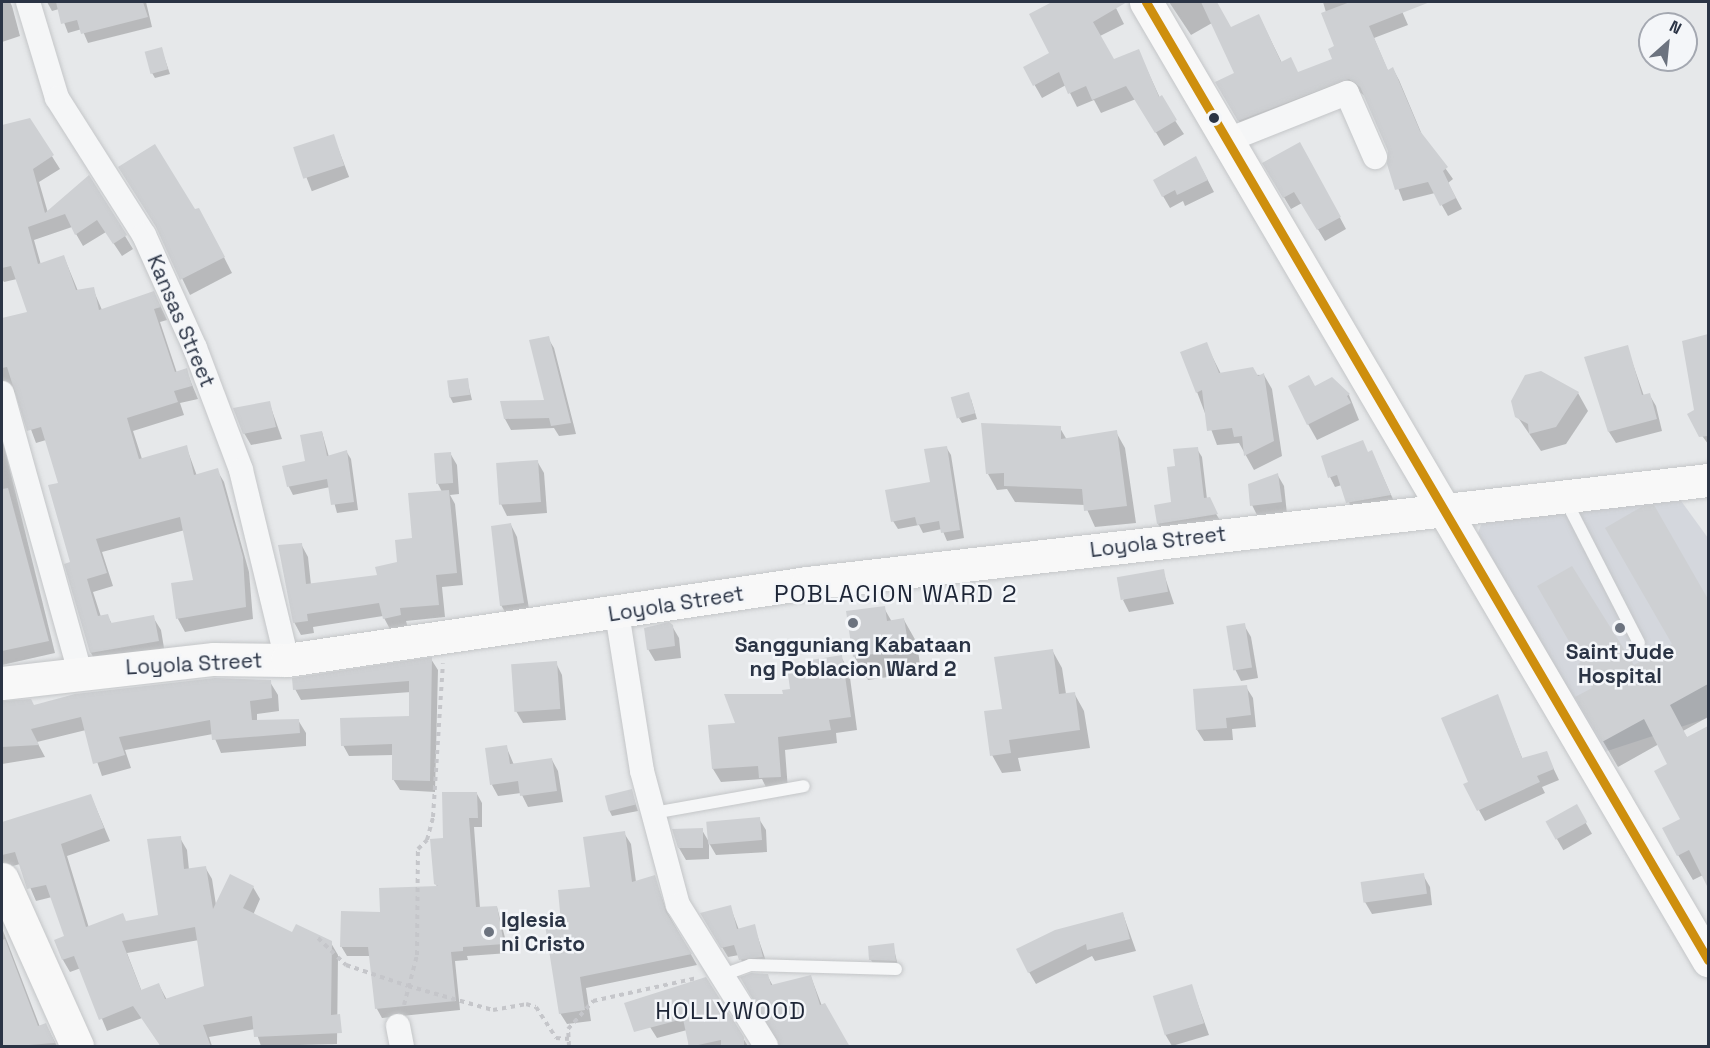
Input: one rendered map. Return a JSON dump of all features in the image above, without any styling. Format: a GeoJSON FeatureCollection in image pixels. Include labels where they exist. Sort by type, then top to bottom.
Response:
{"type":"FeatureCollection","features":[{"type":"Feature","properties":{"kind":"street","name":"Kansas Street"},"geometry":{"type":"LineString","coordinates":[[28,2],[57,98],[144,235],[195,348],[241,470],[287,660]]}},
{"type":"Feature","properties":{"kind":"street"},"geometry":{"type":"LineString","coordinates":[[1146,2],[1708,960]]}},
{"type":"Feature","properties":{"kind":"street"},"geometry":{"type":"LineString","coordinates":[[1228,140],[1347,93],[1375,157]]}},
{"type":"Feature","properties":{"kind":"street"},"geometry":{"type":"LineString","coordinates":[[2,393],[81,672]]}},
{"type":"Feature","properties":{"kind":"street","name":"Loyola Street"},"geometry":{"type":"LineString","coordinates":[[2,682],[214,659],[287,660],[617,613],[807,583],[1444,508],[1708,480]]}},
{"type":"Feature","properties":{"kind":"street"},"geometry":{"type":"LineString","coordinates":[[617,613],[642,771],[678,905],[766,1047]]}},
{"type":"Feature","properties":{"kind":"street"},"geometry":{"type":"LineString","coordinates":[[2,879],[77,1047]]}},
{"type":"Feature","properties":{"kind":"lane"},"geometry":{"type":"LineString","coordinates":[[1563,496],[1639,643]]}},
{"type":"Feature","properties":{"kind":"lane"},"geometry":{"type":"LineString","coordinates":[[653,813],[804,786]]}},
{"type":"Feature","properties":{"kind":"lane"},"geometry":{"type":"LineString","coordinates":[[722,974],[750,965],[896,969]]}},
{"type":"Feature","properties":{"kind":"path"},"geometry":{"type":"LineString","coordinates":[[400,1036],[417,955],[418,849],[427,840],[433,816],[445,638]]}},
{"type":"Feature","properties":{"kind":"path"},"geometry":{"type":"LineString","coordinates":[[318,938],[346,965],[408,986],[493,1010],[526,1004],[536,1007],[556,1038],[569,1039]]}},
{"type":"Feature","properties":{"kind":"path"},"geometry":{"type":"LineString","coordinates":[[569,1047],[568,1029],[593,1001],[722,974]]}},
{"type":"Feature","properties":{"kind":"shaded area","name":"Saint Jude Hospital"},"geometry":{"type":"Polygon","coordinates":[[[1679,498],[1708,538],[1708,718],[1601,753],[1478,533],[1487,518],[1679,498]]]}},
{"type":"Feature","properties":{"kind":"building"},"geometry":{"type":"Polygon","coordinates":[[[56,2],[143,2],[148,17],[81,34],[77,20],[61,24],[56,2]]]}},
{"type":"Feature","properties":{"kind":"building"},"geometry":{"type":"Polygon","coordinates":[[[1052,2],[1127,2],[1093,22],[1114,59],[1139,49],[1159,97],[1162,95],[1177,120],[1155,133],[1126,86],[1092,100],[1086,86],[1068,94],[1059,72],[1033,86],[1023,67],[1049,53],[1029,14],[1052,2]]]}},
{"type":"Feature","properties":{"kind":"building"},"geometry":{"type":"Polygon","coordinates":[[[1201,2],[1217,2],[1231,27],[1259,14],[1281,62],[1291,57],[1298,72],[1332,59],[1328,49],[1334,46],[1321,13],[1350,2],[1430,2],[1369,26],[1388,70],[1393,67],[1420,131],[1448,167],[1443,171],[1456,198],[1440,206],[1428,182],[1395,190],[1387,164],[1388,151],[1360,87],[1349,79],[1238,121],[1215,82],[1234,73],[1201,2]]]}},
{"type":"Feature","properties":{"kind":"building"},"geometry":{"type":"Polygon","coordinates":[[[162,47],[168,69],[151,74],[145,52],[162,47]]]}},
{"type":"Feature","properties":{"kind":"building"},"geometry":{"type":"Polygon","coordinates":[[[30,118],[54,155],[33,169],[45,213],[89,175],[127,235],[113,244],[97,220],[75,235],[65,214],[28,227],[38,264],[64,255],[76,290],[94,287],[99,310],[154,291],[161,307],[154,309],[175,372],[187,368],[192,386],[174,391],[178,402],[127,418],[139,459],[187,445],[194,475],[218,468],[243,557],[246,607],[176,619],[171,583],[193,580],[180,517],[96,539],[107,573],[87,579],[98,616],[108,614],[111,623],[154,615],[159,641],[90,653],[64,564],[70,562],[48,485],[58,483],[41,427],[27,431],[7,367],[2,368],[2,318],[27,312],[11,266],[2,268],[2,125],[30,118]]]}},
{"type":"Feature","properties":{"kind":"building"},"geometry":{"type":"Polygon","coordinates":[[[334,134],[344,165],[303,179],[293,147],[334,134]]]}},
{"type":"Feature","properties":{"kind":"building"},"geometry":{"type":"Polygon","coordinates":[[[1300,142],[1341,217],[1317,230],[1294,192],[1283,198],[1262,163],[1300,142]]]}},
{"type":"Feature","properties":{"kind":"building"},"geometry":{"type":"Polygon","coordinates":[[[155,144],[195,209],[199,208],[225,257],[180,280],[156,227],[118,167],[155,144]]]}},
{"type":"Feature","properties":{"kind":"building"},"geometry":{"type":"Polygon","coordinates":[[[1196,156],[1208,180],[1177,195],[1175,190],[1162,197],[1153,180],[1196,156]]]}},
{"type":"Feature","properties":{"kind":"building"},"geometry":{"type":"Polygon","coordinates":[[[1708,334],[1708,436],[1699,437],[1687,414],[1694,410],[1682,341],[1708,334]]]}},
{"type":"Feature","properties":{"kind":"building"},"geometry":{"type":"Polygon","coordinates":[[[549,336],[571,423],[551,426],[549,418],[504,419],[500,401],[544,400],[529,340],[549,336]]]}},
{"type":"Feature","properties":{"kind":"building"},"geometry":{"type":"Polygon","coordinates":[[[1207,342],[1219,373],[1253,367],[1258,376],[1264,373],[1274,441],[1244,456],[1242,436],[1234,437],[1232,428],[1207,431],[1202,390],[1196,393],[1180,352],[1207,342]]]}},
{"type":"Feature","properties":{"kind":"building"},"geometry":{"type":"Polygon","coordinates":[[[1628,345],[1642,395],[1650,393],[1657,419],[1608,432],[1584,357],[1628,345]]]}},
{"type":"Feature","properties":{"kind":"building"},"geometry":{"type":"Polygon","coordinates":[[[1541,371],[1579,392],[1556,427],[1529,434],[1528,424],[1515,417],[1511,401],[1525,375],[1541,371]]]}},
{"type":"Feature","properties":{"kind":"building"},"geometry":{"type":"Polygon","coordinates":[[[1309,375],[1315,386],[1332,377],[1350,394],[1347,396],[1351,403],[1307,425],[1288,386],[1309,375]]]}},
{"type":"Feature","properties":{"kind":"building"},"geometry":{"type":"Polygon","coordinates":[[[468,378],[470,395],[449,397],[447,381],[468,378]]]}},
{"type":"Feature","properties":{"kind":"building"},"geometry":{"type":"Polygon","coordinates":[[[969,392],[975,413],[957,418],[951,397],[969,392]]]}},
{"type":"Feature","properties":{"kind":"building"},"geometry":{"type":"Polygon","coordinates":[[[270,401],[276,427],[243,434],[233,408],[270,401]]]}},
{"type":"Feature","properties":{"kind":"building"},"geometry":{"type":"Polygon","coordinates":[[[981,423],[1061,426],[1061,439],[1117,430],[1127,506],[1084,511],[1082,489],[1004,486],[1004,473],[986,474],[981,423]]]}},
{"type":"Feature","properties":{"kind":"building"},"geometry":{"type":"Polygon","coordinates":[[[322,431],[327,456],[347,450],[354,502],[331,505],[327,479],[287,487],[282,466],[305,461],[300,435],[322,431]]]}},
{"type":"Feature","properties":{"kind":"building"},"geometry":{"type":"Polygon","coordinates":[[[1363,440],[1368,452],[1372,450],[1391,495],[1346,503],[1337,475],[1328,478],[1321,456],[1363,440]]]}},
{"type":"Feature","properties":{"kind":"building"},"geometry":{"type":"Polygon","coordinates":[[[947,446],[960,530],[941,533],[939,521],[917,525],[915,517],[891,522],[885,490],[930,482],[924,449],[947,446]]]}},
{"type":"Feature","properties":{"kind":"building"},"geometry":{"type":"Polygon","coordinates":[[[1198,447],[1204,498],[1210,497],[1218,514],[1157,524],[1154,505],[1171,502],[1167,467],[1175,466],[1173,449],[1198,447]]]}},
{"type":"Feature","properties":{"kind":"building"},"geometry":{"type":"Polygon","coordinates":[[[451,452],[453,483],[436,484],[434,453],[451,452]]]}},
{"type":"Feature","properties":{"kind":"building"},"geometry":{"type":"Polygon","coordinates":[[[538,460],[541,502],[499,505],[496,463],[538,460]]]}},
{"type":"Feature","properties":{"kind":"building"},"geometry":{"type":"Polygon","coordinates":[[[1278,473],[1282,502],[1250,506],[1248,484],[1278,473]]]}},
{"type":"Feature","properties":{"kind":"building"},"geometry":{"type":"Polygon","coordinates":[[[8,488],[49,641],[2,651],[2,489],[8,488]]]}},
{"type":"Feature","properties":{"kind":"building"},"geometry":{"type":"Polygon","coordinates":[[[449,490],[457,573],[436,575],[439,605],[400,608],[401,615],[383,619],[379,603],[307,614],[308,621],[293,623],[278,545],[302,543],[306,584],[377,575],[375,567],[397,562],[395,540],[412,538],[408,493],[449,490]]]}},
{"type":"Feature","properties":{"kind":"building"},"geometry":{"type":"Polygon","coordinates":[[[1654,505],[1708,599],[1708,684],[1670,705],[1687,737],[1708,726],[1708,888],[1689,850],[1677,856],[1662,828],[1680,819],[1654,771],[1667,764],[1644,719],[1602,742],[1575,697],[1592,688],[1578,664],[1581,662],[1537,586],[1572,566],[1634,665],[1672,644],[1605,528],[1643,506],[1654,505]]]}},
{"type":"Feature","properties":{"kind":"building"},"geometry":{"type":"Polygon","coordinates":[[[511,523],[524,603],[500,606],[491,526],[511,523]]]}},
{"type":"Feature","properties":{"kind":"building"},"geometry":{"type":"Polygon","coordinates":[[[1164,569],[1168,592],[1121,600],[1117,577],[1164,569]]]}},
{"type":"Feature","properties":{"kind":"building"},"geometry":{"type":"Polygon","coordinates":[[[885,606],[887,621],[904,618],[909,649],[853,657],[846,611],[885,606]]]}},
{"type":"Feature","properties":{"kind":"building"},"geometry":{"type":"Polygon","coordinates":[[[669,622],[673,625],[675,646],[647,650],[644,628],[669,622]]]}},
{"type":"Feature","properties":{"kind":"building"},"geometry":{"type":"Polygon","coordinates":[[[1245,623],[1252,667],[1233,670],[1226,626],[1245,623]]]}},
{"type":"Feature","properties":{"kind":"building"},"geometry":{"type":"Polygon","coordinates":[[[1053,649],[1059,694],[1075,692],[1080,730],[1009,740],[1011,753],[990,756],[984,711],[1002,709],[994,657],[1053,649]]]}},
{"type":"Feature","properties":{"kind":"building"},"geometry":{"type":"Polygon","coordinates":[[[842,655],[851,717],[829,720],[831,730],[778,737],[781,777],[759,778],[758,766],[712,769],[708,725],[735,723],[724,694],[783,694],[782,690],[790,689],[788,674],[812,671],[811,660],[842,655]]]}},
{"type":"Feature","properties":{"kind":"building"},"geometry":{"type":"Polygon","coordinates":[[[432,657],[430,781],[392,780],[392,744],[341,746],[340,718],[409,716],[409,681],[293,690],[292,678],[432,657]]]}},
{"type":"Feature","properties":{"kind":"building"},"geometry":{"type":"Polygon","coordinates":[[[557,661],[560,709],[514,712],[511,664],[557,661]]]}},
{"type":"Feature","properties":{"kind":"building"},"geometry":{"type":"Polygon","coordinates":[[[215,678],[271,680],[272,698],[250,701],[252,720],[299,719],[300,733],[212,740],[210,720],[119,737],[125,755],[93,764],[81,717],[31,729],[39,745],[2,747],[2,701],[31,699],[34,705],[75,694],[215,678]]]}},
{"type":"Feature","properties":{"kind":"building"},"geometry":{"type":"Polygon","coordinates":[[[1247,685],[1251,715],[1226,718],[1227,728],[1196,730],[1193,689],[1247,685]]]}},
{"type":"Feature","properties":{"kind":"building"},"geometry":{"type":"Polygon","coordinates":[[[1498,694],[1522,758],[1547,751],[1554,769],[1537,776],[1540,782],[1477,811],[1463,784],[1468,782],[1441,718],[1498,694]]]}},
{"type":"Feature","properties":{"kind":"building"},"geometry":{"type":"Polygon","coordinates":[[[507,745],[510,764],[552,758],[557,791],[520,796],[518,781],[490,785],[485,748],[507,745]]]}},
{"type":"Feature","properties":{"kind":"building"},"geometry":{"type":"Polygon","coordinates":[[[632,789],[636,805],[609,811],[605,796],[632,789]]]}},
{"type":"Feature","properties":{"kind":"building"},"geometry":{"type":"Polygon","coordinates":[[[442,792],[477,792],[478,818],[469,818],[476,907],[497,906],[504,944],[463,947],[463,951],[451,952],[456,1001],[375,1009],[368,947],[340,947],[341,911],[380,912],[379,888],[438,886],[434,884],[430,839],[443,838],[442,792]]]}},
{"type":"Feature","properties":{"kind":"building"},"geometry":{"type":"Polygon","coordinates":[[[91,794],[104,828],[61,844],[86,927],[123,913],[126,921],[158,915],[147,839],[181,836],[184,869],[206,866],[213,909],[230,874],[254,886],[243,908],[292,932],[296,924],[332,941],[331,1015],[340,1014],[342,1033],[254,1037],[252,1016],[203,1025],[211,1047],[161,1047],[133,1006],[99,1020],[74,956],[62,960],[54,940],[64,936],[46,885],[27,889],[15,852],[2,855],[2,822],[91,794]],[[195,927],[122,941],[141,990],[159,983],[165,999],[204,986],[195,927]]]}},
{"type":"Feature","properties":{"kind":"building"},"geometry":{"type":"Polygon","coordinates":[[[1577,804],[1587,822],[1556,840],[1546,821],[1577,804]]]}},
{"type":"Feature","properties":{"kind":"building"},"geometry":{"type":"Polygon","coordinates":[[[760,817],[762,840],[708,845],[706,822],[760,817]]]}},
{"type":"Feature","properties":{"kind":"building"},"geometry":{"type":"Polygon","coordinates":[[[703,828],[703,848],[678,848],[672,829],[703,828]]]}},
{"type":"Feature","properties":{"kind":"building"},"geometry":{"type":"Polygon","coordinates":[[[625,831],[632,882],[655,875],[666,912],[692,954],[580,977],[585,1010],[559,1014],[545,925],[561,923],[558,890],[590,887],[583,837],[625,831]]]}},
{"type":"Feature","properties":{"kind":"building"},"geometry":{"type":"Polygon","coordinates":[[[1424,873],[1427,894],[1364,903],[1361,882],[1424,873]]]}},
{"type":"Feature","properties":{"kind":"building"},"geometry":{"type":"Polygon","coordinates":[[[731,905],[737,929],[755,924],[763,957],[739,960],[734,945],[721,948],[700,913],[731,905]]]}},
{"type":"Feature","properties":{"kind":"building"},"geometry":{"type":"Polygon","coordinates":[[[1123,912],[1130,939],[1087,950],[1086,944],[1028,973],[1016,949],[1055,930],[1123,912]]]}},
{"type":"Feature","properties":{"kind":"building"},"geometry":{"type":"Polygon","coordinates":[[[5,939],[38,1026],[46,1023],[55,1043],[2,1047],[2,940],[5,939]]]}},
{"type":"Feature","properties":{"kind":"building"},"geometry":{"type":"Polygon","coordinates":[[[894,943],[896,961],[869,960],[868,946],[894,943]]]}},
{"type":"Feature","properties":{"kind":"building"},"geometry":{"type":"Polygon","coordinates":[[[751,973],[768,974],[771,985],[811,975],[820,1005],[825,1003],[850,1047],[780,1047],[740,977],[751,973]]]}},
{"type":"Feature","properties":{"kind":"building"},"geometry":{"type":"Polygon","coordinates":[[[706,977],[744,1037],[744,1047],[721,1047],[721,1040],[689,1047],[683,1019],[634,1032],[624,1003],[706,977]]]}},
{"type":"Feature","properties":{"kind":"building"},"geometry":{"type":"Polygon","coordinates":[[[1192,984],[1204,1023],[1165,1035],[1153,996],[1192,984]]]}},
{"type":"Feature","properties":{"kind":"transit line"},"geometry":{"type":"LineString","coordinates":[[1146,2],[1708,960]]}},
{"type":"Feature","properties":{"kind":"place","name":"Sangguniang Kabataan ng Poblacion Ward 2"},"geometry":{"type":"Point","coordinates":[853,623]}},
{"type":"Feature","properties":{"kind":"place","name":"Saint Jude Hospital"},"geometry":{"type":"Point","coordinates":[1620,628]}},
{"type":"Feature","properties":{"kind":"place","name":"Iglesia ni Cristo"},"geometry":{"type":"Point","coordinates":[489,932]}},
{"type":"Feature","properties":{"kind":"district","name":"POBLACION WARD 2"},"geometry":{"type":"Point","coordinates":[896,594]}},
{"type":"Feature","properties":{"kind":"district","name":"HOLLYWOOD"},"geometry":{"type":"Point","coordinates":[731,1011]}}]}
